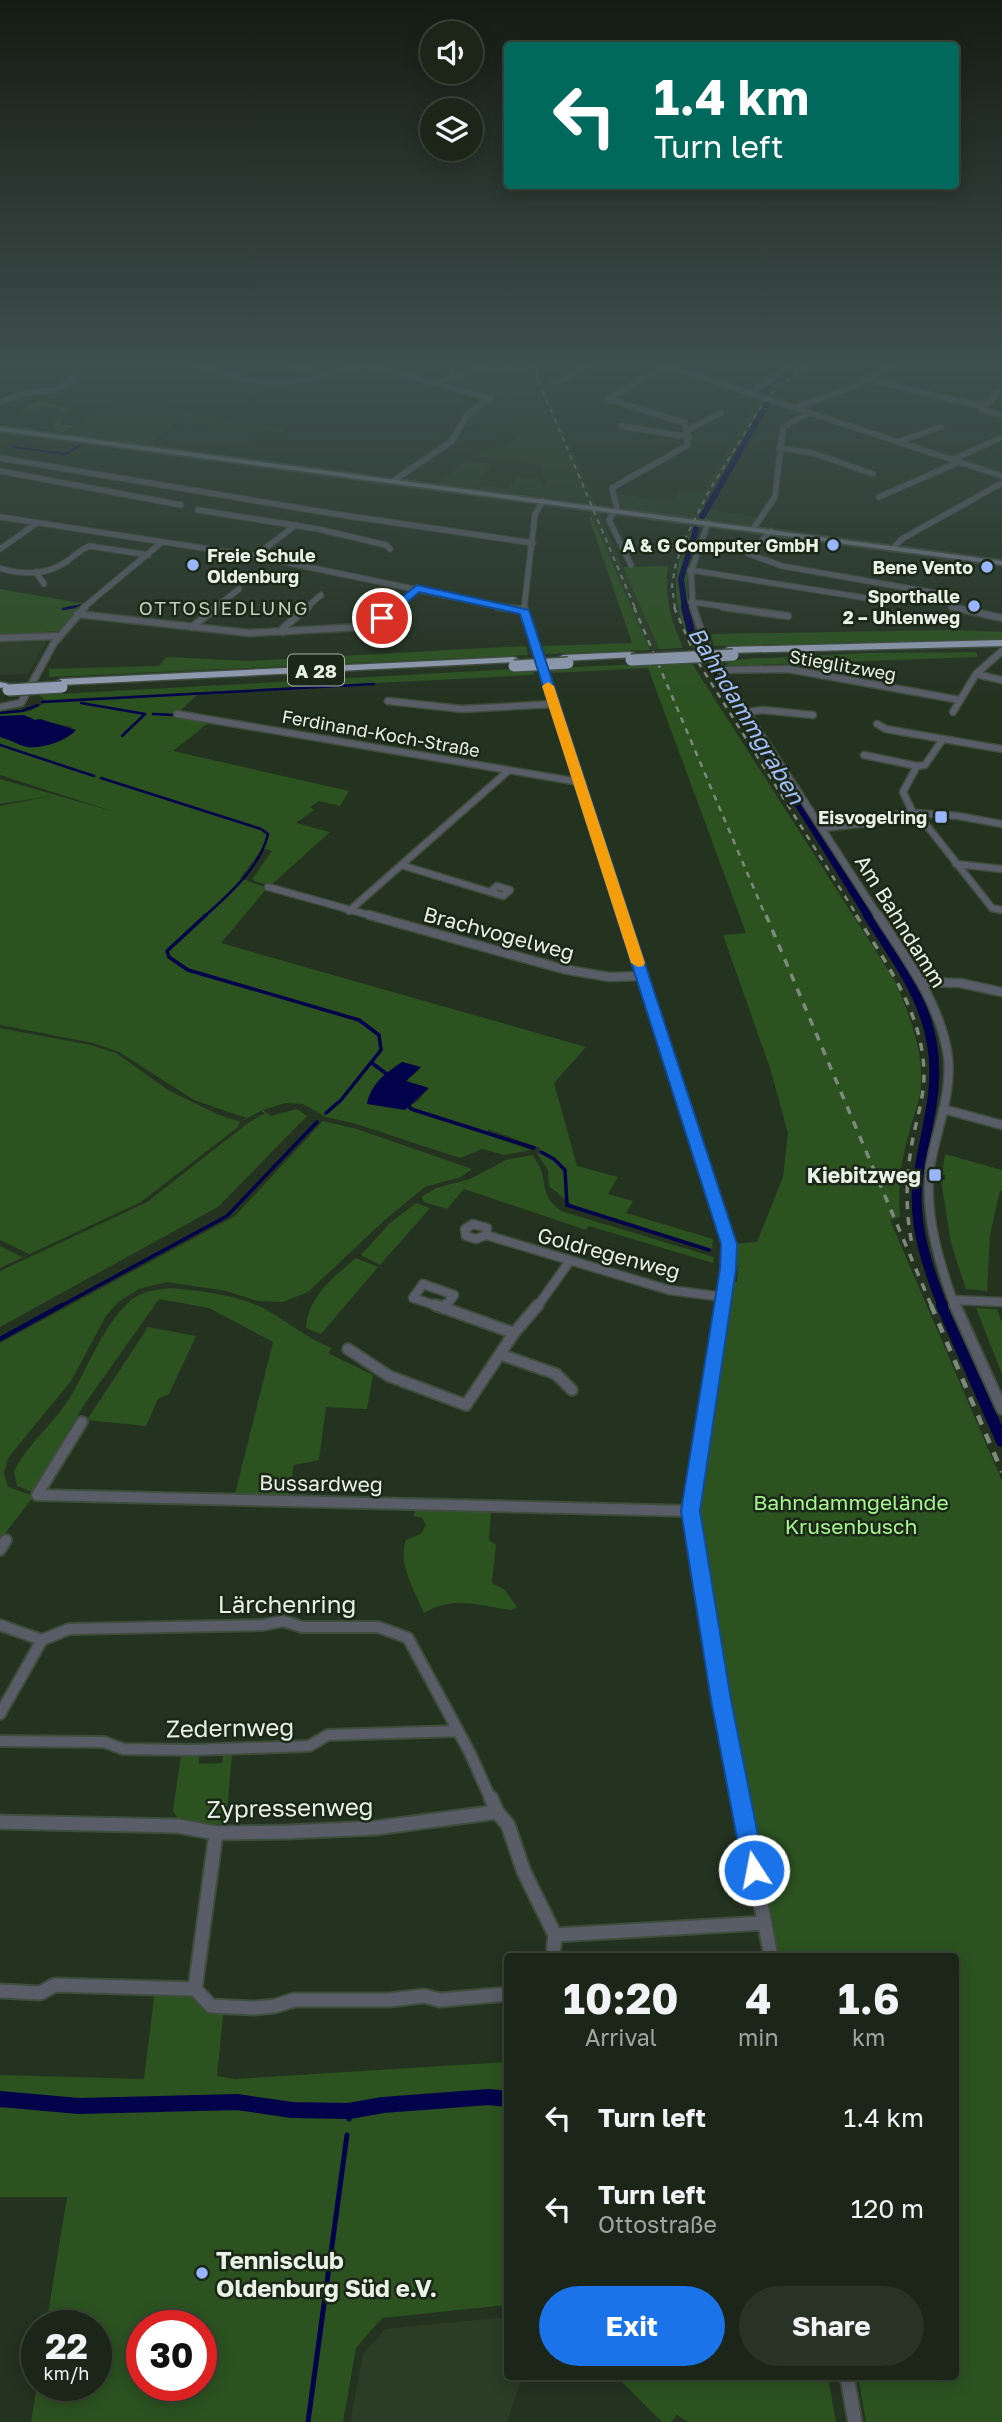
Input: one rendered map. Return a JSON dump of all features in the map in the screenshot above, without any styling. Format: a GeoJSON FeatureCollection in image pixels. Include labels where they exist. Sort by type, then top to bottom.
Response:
{"type":"FeatureCollection","features":[{"type":"Feature","properties":{"kind":"highway","name":"A 28"},"geometry":{"type":"LineString","coordinates":[[4,687],[731,652],[997,647]]}},
{"type":"Feature","properties":{"kind":"street"},"geometry":{"type":"LineString","coordinates":[[29,476],[181,505]]}},
{"type":"Feature","properties":{"kind":"street"},"geometry":{"type":"LineString","coordinates":[[107,476],[335,514],[533,543]]}},
{"type":"Feature","properties":{"kind":"street"},"geometry":{"type":"LineString","coordinates":[[356,476],[1002,563]]}},
{"type":"Feature","properties":{"kind":"street"},"geometry":{"type":"LineString","coordinates":[[393,481],[400,476]]}},
{"type":"Feature","properties":{"kind":"street"},"geometry":{"type":"LineString","coordinates":[[631,565],[609,520],[617,508],[613,486],[632,476]]}},
{"type":"Feature","properties":{"kind":"street"},"geometry":{"type":"LineString","coordinates":[[753,529],[775,497],[777,476]]}},
{"type":"Feature","properties":{"kind":"street"},"geometry":{"type":"LineString","coordinates":[[879,498],[924,476]]}},
{"type":"Feature","properties":{"kind":"street"},"geometry":{"type":"LineString","coordinates":[[894,548],[902,540],[1002,483]]}},
{"type":"Feature","properties":{"kind":"street"},"geometry":{"type":"LineString","coordinates":[[543,501],[535,514],[524,610],[729,1244],[724,1297],[690,1511],[721,1700],[770,1953]]}},
{"type":"Feature","properties":{"kind":"street"},"geometry":{"type":"LineString","coordinates":[[198,510],[318,529],[386,545],[390,549]]}},
{"type":"Feature","properties":{"kind":"street"},"geometry":{"type":"LineString","coordinates":[[318,529],[335,514]]}},
{"type":"Feature","properties":{"kind":"street"},"geometry":{"type":"LineString","coordinates":[[0,517],[255,556],[417,588],[513,611],[524,610]]}},
{"type":"Feature","properties":{"kind":"street"},"geometry":{"type":"LineString","coordinates":[[0,549],[37,523]]}},
{"type":"Feature","properties":{"kind":"street","name":"Am Bahndamm"},"geometry":{"type":"LineString","coordinates":[[708,523],[695,550],[690,570],[691,602],[699,629],[747,712],[921,982],[939,1021],[948,1060],[948,1082],[930,1162],[928,1192],[936,1250],[953,1300],[1002,1409]]}},
{"type":"Feature","properties":{"kind":"street"},"geometry":{"type":"LineString","coordinates":[[255,556],[296,525]]}},
{"type":"Feature","properties":{"kind":"street"},"geometry":{"type":"LineString","coordinates":[[771,531],[749,554],[782,566],[953,596],[954,609],[1002,618]]}},
{"type":"Feature","properties":{"kind":"street"},"geometry":{"type":"LineString","coordinates":[[0,707],[15,705],[26,698],[39,667],[58,636],[77,614],[162,542]]}},
{"type":"Feature","properties":{"kind":"street"},"geometry":{"type":"LineString","coordinates":[[0,568],[11,572],[36,572],[59,566],[90,546],[149,555]]}},
{"type":"Feature","properties":{"kind":"street"},"geometry":{"type":"LineString","coordinates":[[690,570],[866,598]]}},
{"type":"Feature","properties":{"kind":"street"},"geometry":{"type":"LineString","coordinates":[[36,572],[44,584]]}},
{"type":"Feature","properties":{"kind":"street"},"geometry":{"type":"LineString","coordinates":[[77,614],[249,634],[342,629],[371,624],[387,615],[417,588]]}},
{"type":"Feature","properties":{"kind":"street"},"geometry":{"type":"LineString","coordinates":[[192,627],[239,589]]}},
{"type":"Feature","properties":{"kind":"street"},"geometry":{"type":"LineString","coordinates":[[283,632],[283,628],[321,595]]}},
{"type":"Feature","properties":{"kind":"street"},"geometry":{"type":"LineString","coordinates":[[691,602],[788,616]]}},
{"type":"Feature","properties":{"kind":"street"},"geometry":{"type":"LineString","coordinates":[[0,638],[58,636]]}},
{"type":"Feature","properties":{"kind":"street"},"geometry":{"type":"LineString","coordinates":[[953,712],[976,674],[997,647]]}},
{"type":"Feature","properties":{"kind":"street","name":"Stieglitzweg"},"geometry":{"type":"LineString","coordinates":[[721,670],[788,669],[960,700]]}},
{"type":"Feature","properties":{"kind":"street"},"geometry":{"type":"LineString","coordinates":[[976,674],[1002,680]]}},
{"type":"Feature","properties":{"kind":"street"},"geometry":{"type":"LineString","coordinates":[[388,701],[462,709],[554,704]]}},
{"type":"Feature","properties":{"kind":"street"},"geometry":{"type":"LineString","coordinates":[[747,712],[772,710],[813,715]]}},
{"type":"Feature","properties":{"kind":"street","name":"Ferdinand-Koch-Straße"},"geometry":{"type":"LineString","coordinates":[[177,714],[579,782]]}},
{"type":"Feature","properties":{"kind":"street"},"geometry":{"type":"LineString","coordinates":[[877,724],[1002,749]]}},
{"type":"Feature","properties":{"kind":"street"},"geometry":{"type":"LineString","coordinates":[[864,755],[917,766],[925,765],[943,739]]}},
{"type":"Feature","properties":{"kind":"street"},"geometry":{"type":"LineString","coordinates":[[917,766],[903,792],[992,908],[1002,910]]}},
{"type":"Feature","properties":{"kind":"street"},"geometry":{"type":"LineString","coordinates":[[349,911],[508,771]]}},
{"type":"Feature","properties":{"kind":"street"},"geometry":{"type":"LineString","coordinates":[[821,825],[920,815],[958,816],[1002,824]]}},
{"type":"Feature","properties":{"kind":"street"},"geometry":{"type":"LineString","coordinates":[[956,864],[1002,869]]}},
{"type":"Feature","properties":{"kind":"street"},"geometry":{"type":"LineString","coordinates":[[401,865],[490,892]]}},
{"type":"Feature","properties":{"kind":"street","name":"Brachvogelweg"},"geometry":{"type":"LineString","coordinates":[[268,887],[570,971],[610,976],[642,976]]}},
{"type":"Feature","properties":{"kind":"street"},"geometry":{"type":"LineString","coordinates":[[921,982],[960,983],[1002,992]]}},
{"type":"Feature","properties":{"kind":"street"},"geometry":{"type":"LineString","coordinates":[[943,1109],[1002,1125]]}},
{"type":"Feature","properties":{"kind":"street","name":"Goldregenweg"},"geometry":{"type":"LineString","coordinates":[[486,1235],[669,1290],[724,1297]]}},
{"type":"Feature","properties":{"kind":"street"},"geometry":{"type":"LineString","coordinates":[[348,1349],[365,1364],[388,1376],[466,1405],[502,1355],[514,1333],[528,1320],[569,1262]]}},
{"type":"Feature","properties":{"kind":"street"},"geometry":{"type":"LineString","coordinates":[[953,1300],[1002,1302]]}},
{"type":"Feature","properties":{"kind":"street"},"geometry":{"type":"LineString","coordinates":[[444,1308],[514,1333]]}},
{"type":"Feature","properties":{"kind":"street"},"geometry":{"type":"LineString","coordinates":[[502,1355],[556,1374],[572,1390]]}},
{"type":"Feature","properties":{"kind":"street","name":"Bussardweg"},"geometry":{"type":"LineString","coordinates":[[82,1422],[37,1495],[690,1511]]}},
{"type":"Feature","properties":{"kind":"street"},"geometry":{"type":"LineString","coordinates":[[0,1550],[6,1540]]}},
{"type":"Feature","properties":{"kind":"street","name":"Lärchenring"},"geometry":{"type":"LineString","coordinates":[[42,1640],[69,1629],[263,1625],[274,1621],[294,1621],[302,1627],[378,1627],[408,1638],[458,1731],[497,1812],[508,1825],[524,1872],[555,1935]]}},
{"type":"Feature","properties":{"kind":"street"},"geometry":{"type":"LineString","coordinates":[[0,1625],[42,1640],[0,1714]]}},
{"type":"Feature","properties":{"kind":"street","name":"Zedernweg"},"geometry":{"type":"LineString","coordinates":[[0,1741],[104,1742],[123,1749],[192,1750],[309,1746],[328,1735],[458,1731]]}},
{"type":"Feature","properties":{"kind":"street","name":"Zypressenweg"},"geometry":{"type":"LineString","coordinates":[[0,1822],[177,1826],[216,1833],[375,1828],[497,1812]]}},
{"type":"Feature","properties":{"kind":"street"},"geometry":{"type":"LineString","coordinates":[[195,1989],[216,1833]]}},
{"type":"Feature","properties":{"kind":"street"},"geometry":{"type":"LineString","coordinates":[[553,1953],[555,1935],[765,1923]]}},
{"type":"Feature","properties":{"kind":"street"},"geometry":{"type":"LineString","coordinates":[[0,1991],[40,1993],[55,1985],[195,1989],[211,2006],[224,2007],[282,2006],[294,2000],[389,2000],[424,1996],[440,2000],[504,1994]]}},
{"type":"Feature","properties":{"kind":"street"},"geometry":{"type":"LineString","coordinates":[[848,2380],[855,2422]]}},
{"type":"Feature","properties":{"kind":"shaded area"},"geometry":{"type":"Polygon","coordinates":[[[447,476],[481,476],[478,479],[482,481],[479,485],[507,489],[518,477],[540,479],[542,484],[546,484],[543,476],[583,476],[659,649],[650,650],[585,502],[438,484],[447,476]]]}},
{"type":"Feature","properties":{"kind":"shaded area"},"geometry":{"type":"Polygon","coordinates":[[[713,476],[727,476],[708,509],[758,517],[752,526],[623,509],[617,494],[672,501],[680,491],[703,493],[713,476]]]}},
{"type":"Feature","properties":{"kind":"shaded area"},"geometry":{"type":"Polygon","coordinates":[[[0,640],[45,640],[46,643],[28,674],[0,675],[0,640]]]}},
{"type":"Feature","properties":{"kind":"shaded area"},"geometry":{"type":"Polygon","coordinates":[[[24,715],[76,730],[60,741],[39,747],[27,747],[0,737],[0,716],[24,715]]]}},
{"type":"Feature","properties":{"kind":"shaded area"},"geometry":{"type":"Polygon","coordinates":[[[402,1062],[421,1067],[406,1081],[429,1088],[405,1110],[367,1104],[376,1084],[402,1062]]]}},
{"type":"Feature","properties":{"kind":"shaded area"},"geometry":{"type":"Polygon","coordinates":[[[504,2317],[504,2380],[521,2380],[507,2422],[350,2422],[363,2354],[385,2329],[504,2317]]]}},
{"type":"Feature","properties":{"kind":"green space"},"geometry":{"type":"Polygon","coordinates":[[[589,517],[592,517],[650,650],[545,654],[542,646],[632,643],[589,517]]]}},
{"type":"Feature","properties":{"kind":"green space"},"geometry":{"type":"Polygon","coordinates":[[[694,525],[700,526],[690,558],[687,587],[692,616],[704,647],[693,648],[680,616],[676,586],[680,557],[694,525]]]}},
{"type":"Feature","properties":{"kind":"green space"},"geometry":{"type":"Polygon","coordinates":[[[668,566],[670,608],[683,648],[659,649],[623,567],[668,566]]]}},
{"type":"Feature","properties":{"kind":"green space"},"geometry":{"type":"Polygon","coordinates":[[[0,589],[85,604],[58,631],[0,635],[0,589]]]}},
{"type":"Feature","properties":{"kind":"green space"},"geometry":{"type":"Polygon","coordinates":[[[948,630],[1002,632],[1002,639],[714,646],[711,634],[948,630]]]}},
{"type":"Feature","properties":{"kind":"green space"},"geometry":{"type":"Polygon","coordinates":[[[526,646],[528,655],[49,677],[49,669],[159,666],[166,657],[249,661],[526,646]]]}},
{"type":"Feature","properties":{"kind":"green space"},"geometry":{"type":"Polygon","coordinates":[[[976,652],[978,657],[728,666],[726,660],[867,653],[976,652]]]}},
{"type":"Feature","properties":{"kind":"green space","name":"Bahndammgelände Krusenbusch"},"geometry":{"type":"Polygon","coordinates":[[[691,662],[895,981],[919,1051],[920,1095],[901,1167],[900,1217],[890,1220],[1002,1481],[1002,2422],[866,2422],[859,2380],[959,2380],[959,1953],[777,1953],[765,1884],[773,1883],[769,1856],[760,1856],[696,1511],[731,1282],[737,1282],[738,1266],[733,1265],[733,1244],[757,1242],[783,1177],[788,1133],[770,1068],[723,935],[746,933],[648,668],[552,673],[550,668],[691,662]]]}},
{"type":"Feature","properties":{"kind":"green space"},"geometry":{"type":"Polygon","coordinates":[[[533,668],[534,675],[45,700],[39,695],[533,668]]]}},
{"type":"Feature","properties":{"kind":"green space"},"geometry":{"type":"Polygon","coordinates":[[[199,693],[178,713],[212,720],[173,751],[349,791],[340,806],[319,801],[310,807],[314,810],[296,823],[330,832],[270,886],[254,881],[253,878],[272,851],[263,848],[240,878],[267,888],[221,943],[586,1047],[554,1083],[577,1166],[618,1177],[608,1194],[633,1201],[626,1213],[713,1239],[712,1249],[572,1205],[549,1186],[548,1170],[538,1155],[540,1148],[488,1129],[488,1135],[531,1150],[504,1155],[482,1149],[460,1158],[326,1117],[303,1104],[285,1103],[263,1110],[271,1116],[297,1109],[307,1116],[218,1207],[0,1327],[0,1271],[147,1202],[248,1123],[265,1113],[261,1111],[240,1122],[246,1118],[194,1100],[119,1052],[93,1043],[0,1025],[0,806],[51,796],[0,804],[0,779],[115,812],[0,775],[0,737],[32,747],[73,727],[34,720],[32,717],[0,716],[0,713],[30,711],[48,701],[199,693]],[[403,1062],[380,1079],[367,1103],[402,1107],[417,1102],[426,1087],[406,1081],[419,1070],[403,1062]]]}},
{"type":"Feature","properties":{"kind":"green space"},"geometry":{"type":"Polygon","coordinates":[[[0,1028],[91,1045],[116,1053],[168,1090],[240,1122],[238,1127],[141,1202],[0,1268],[0,1246],[22,1257],[29,1254],[0,1240],[0,1028]]]}},
{"type":"Feature","properties":{"kind":"green space"},"geometry":{"type":"Polygon","coordinates":[[[323,1121],[357,1129],[472,1169],[461,1177],[425,1187],[387,1218],[308,1292],[283,1302],[258,1301],[226,1291],[167,1282],[139,1289],[118,1302],[106,1316],[71,1381],[8,1458],[4,1473],[8,1487],[34,1496],[0,1540],[0,1343],[235,1216],[323,1121]]]}},
{"type":"Feature","properties":{"kind":"green space"},"geometry":{"type":"Polygon","coordinates":[[[945,1154],[1002,1170],[1002,1191],[990,1235],[987,1291],[966,1289],[951,1243],[941,1180],[945,1180],[945,1175],[942,1175],[945,1154]]]}},
{"type":"Feature","properties":{"kind":"green space"},"geometry":{"type":"Polygon","coordinates":[[[532,1155],[538,1163],[548,1197],[561,1211],[714,1257],[713,1263],[589,1226],[586,1230],[464,1189],[447,1209],[424,1202],[421,1197],[436,1188],[470,1179],[506,1160],[532,1155]]]}},
{"type":"Feature","properties":{"kind":"green space"},"geometry":{"type":"Polygon","coordinates":[[[416,1203],[430,1208],[380,1265],[361,1255],[390,1223],[416,1203]]]}},
{"type":"Feature","properties":{"kind":"green space"},"geometry":{"type":"Polygon","coordinates":[[[356,1258],[378,1267],[321,1334],[306,1328],[311,1306],[323,1288],[356,1258]]]}},
{"type":"Feature","properties":{"kind":"green space"},"geometry":{"type":"Polygon","coordinates":[[[170,1288],[216,1294],[261,1307],[332,1348],[328,1353],[373,1375],[367,1409],[326,1407],[319,1460],[294,1465],[289,1494],[235,1494],[273,1342],[209,1308],[159,1299],[84,1405],[32,1492],[17,1486],[14,1472],[19,1463],[65,1405],[110,1324],[130,1301],[139,1295],[170,1288]]]}},
{"type":"Feature","properties":{"kind":"green space"},"geometry":{"type":"Polygon","coordinates":[[[976,1308],[997,1309],[1002,1323],[1002,1374],[976,1308]]]}},
{"type":"Feature","properties":{"kind":"green space"},"geometry":{"type":"Polygon","coordinates":[[[148,1327],[196,1336],[169,1394],[158,1399],[146,1426],[87,1420],[148,1327]]]}},
{"type":"Feature","properties":{"kind":"green space"},"geometry":{"type":"Polygon","coordinates":[[[415,1510],[491,1512],[489,1540],[496,1545],[492,1583],[505,1590],[517,1607],[511,1610],[456,1603],[445,1604],[424,1613],[408,1577],[404,1558],[406,1540],[421,1534],[426,1525],[422,1518],[414,1516],[415,1510]]]}},
{"type":"Feature","properties":{"kind":"green space"},"geometry":{"type":"Polygon","coordinates":[[[223,1754],[232,1754],[226,1824],[182,1824],[173,1811],[181,1755],[199,1755],[199,1764],[222,1763],[223,1754]]]}},
{"type":"Feature","properties":{"kind":"green space"},"geometry":{"type":"Polygon","coordinates":[[[155,1989],[195,1989],[224,2007],[217,2076],[235,2079],[504,2062],[504,2305],[382,2318],[356,2348],[343,2422],[31,2422],[34,2401],[112,2401],[112,2310],[49,2310],[67,2197],[0,2197],[0,2075],[144,2079],[155,1989]]]}},
{"type":"Feature","properties":{"kind":"green space"},"geometry":{"type":"Polygon","coordinates":[[[620,2380],[829,2380],[836,2422],[688,2422],[677,2415],[671,2422],[662,2422],[620,2380]]]}},
{"type":"Feature","properties":{"kind":"waterway","name":"Bahndammgraben"},"geometry":{"type":"LineString","coordinates":[[702,517],[726,476]]}},
{"type":"Feature","properties":{"kind":"waterway","name":"Bahndammgraben"},"geometry":{"type":"LineString","coordinates":[[685,608],[681,579],[696,529]]}},
{"type":"Feature","properties":{"kind":"waterway"},"geometry":{"type":"LineString","coordinates":[[66,608],[82,605]]}},
{"type":"Feature","properties":{"kind":"waterway"},"geometry":{"type":"LineString","coordinates":[[63,609],[75,607]]}},
{"type":"Feature","properties":{"kind":"waterway","name":"Bahndammgraben"},"geometry":{"type":"LineString","coordinates":[[685,607],[691,631],[869,917]]}},
{"type":"Feature","properties":{"kind":"waterway"},"geometry":{"type":"LineString","coordinates":[[42,702],[374,684]]}},
{"type":"Feature","properties":{"kind":"waterway"},"geometry":{"type":"LineString","coordinates":[[81,703],[145,714],[122,736]]}},
{"type":"Feature","properties":{"kind":"waterway"},"geometry":{"type":"LineString","coordinates":[[0,713],[22,711],[38,705]]}},
{"type":"Feature","properties":{"kind":"waterway"},"geometry":{"type":"LineString","coordinates":[[153,714],[174,715]]}},
{"type":"Feature","properties":{"kind":"waterway"},"geometry":{"type":"LineString","coordinates":[[0,745],[94,776]]}},
{"type":"Feature","properties":{"kind":"waterway"},"geometry":{"type":"LineString","coordinates":[[101,778],[261,829],[268,834],[251,869],[204,917]]}},
{"type":"Feature","properties":{"kind":"waterway"},"geometry":{"type":"LineString","coordinates":[[206,915],[167,951],[169,957],[188,970],[359,1020],[379,1035],[381,1050],[341,1100],[326,1113]]}},
{"type":"Feature","properties":{"kind":"waterway","name":"Bahndammgraben"},"geometry":{"type":"LineString","coordinates":[[868,915],[915,992],[932,1044],[933,1098],[919,1169],[917,1202],[923,1248],[943,1307]]}},
{"type":"Feature","properties":{"kind":"waterway"},"geometry":{"type":"LineString","coordinates":[[372,1063],[388,1075]]}},
{"type":"Feature","properties":{"kind":"waterway"},"geometry":{"type":"LineString","coordinates":[[408,1104],[411,1109],[534,1148]]}},
{"type":"Feature","properties":{"kind":"waterway"},"geometry":{"type":"LineString","coordinates":[[59,1307],[227,1216],[317,1122]]}},
{"type":"Feature","properties":{"kind":"waterway"},"geometry":{"type":"LineString","coordinates":[[541,1152],[554,1159],[565,1170],[567,1205],[709,1250]]}},
{"type":"Feature","properties":{"kind":"waterway"},"geometry":{"type":"LineString","coordinates":[[0,1339],[62,1305]]}},
{"type":"Feature","properties":{"kind":"waterway","name":"Bahndammgraben"},"geometry":{"type":"LineString","coordinates":[[942,1305],[1002,1441]]}},
{"type":"Feature","properties":{"kind":"waterway"},"geometry":{"type":"LineString","coordinates":[[0,2099],[79,2106],[237,2102],[292,2110],[349,2111],[383,2105],[489,2097],[504,2099]]}},
{"type":"Feature","properties":{"kind":"waterway"},"geometry":{"type":"LineString","coordinates":[[349,2111],[349,2119]]}},
{"type":"Feature","properties":{"kind":"waterway"},"geometry":{"type":"LineString","coordinates":[[308,2422],[347,2135]]}},
{"type":"Feature","properties":{"kind":"railway"},"geometry":{"type":"LineString","coordinates":[[579,476],[635,608]]}},
{"type":"Feature","properties":{"kind":"railway"},"geometry":{"type":"LineString","coordinates":[[675,608],[672,586],[675,567],[683,543],[718,476]]}},
{"type":"Feature","properties":{"kind":"railway"},"geometry":{"type":"LineString","coordinates":[[634,607],[766,917]]}},
{"type":"Feature","properties":{"kind":"railway"},"geometry":{"type":"LineString","coordinates":[[674,607],[698,662],[858,917]]}},
{"type":"Feature","properties":{"kind":"railway"},"geometry":{"type":"LineString","coordinates":[[766,915],[932,1307]]}},
{"type":"Feature","properties":{"kind":"railway"},"geometry":{"type":"LineString","coordinates":[[856,915],[902,991],[918,1032],[922,1053],[923,1092],[912,1143],[908,1181],[907,1206],[912,1244]]}},
{"type":"Feature","properties":{"kind":"railway"},"geometry":{"type":"LineString","coordinates":[[931,1305],[1002,1472]]}},
{"type":"Feature","properties":{"kind":"slow traffic"},"geometry":{"type":"LineString","coordinates":[[548,686],[638,963]]}},
{"type":"Feature","properties":{"kind":"place","name":"A & G Computer GmbH"},"geometry":{"type":"Point","coordinates":[833,545]}},
{"type":"Feature","properties":{"kind":"place","name":"Freie Schule Oldenburg"},"geometry":{"type":"Point","coordinates":[193,565]}},
{"type":"Feature","properties":{"kind":"place","name":"Bene Vento"},"geometry":{"type":"Point","coordinates":[987,567]}},
{"type":"Feature","properties":{"kind":"place","name":"Sporthalle 2 – Uhlenweg"},"geometry":{"type":"Point","coordinates":[974,606]}},
{"type":"Feature","properties":{"kind":"place","name":"Eisvogelring"},"geometry":{"type":"Point","coordinates":[941,817]}},
{"type":"Feature","properties":{"kind":"place","name":"Kiebitzweg"},"geometry":{"type":"Point","coordinates":[935,1175]}},
{"type":"Feature","properties":{"kind":"place","name":"Tennisclub Oldenburg Süd e.V."},"geometry":{"type":"Point","coordinates":[202,2273]}},
{"type":"Feature","properties":{"kind":"district","name":"OTTOSIEDLUNG"},"geometry":{"type":"Point","coordinates":[224,607]}},
{"type":"Feature","properties":{"kind":"route"},"geometry":{"type":"LineString","coordinates":[[382,618],[417,588],[513,611],[524,610],[720,1213],[729,1244],[728,1269],[690,1511],[721,1700],[754,1870]]}}]}
